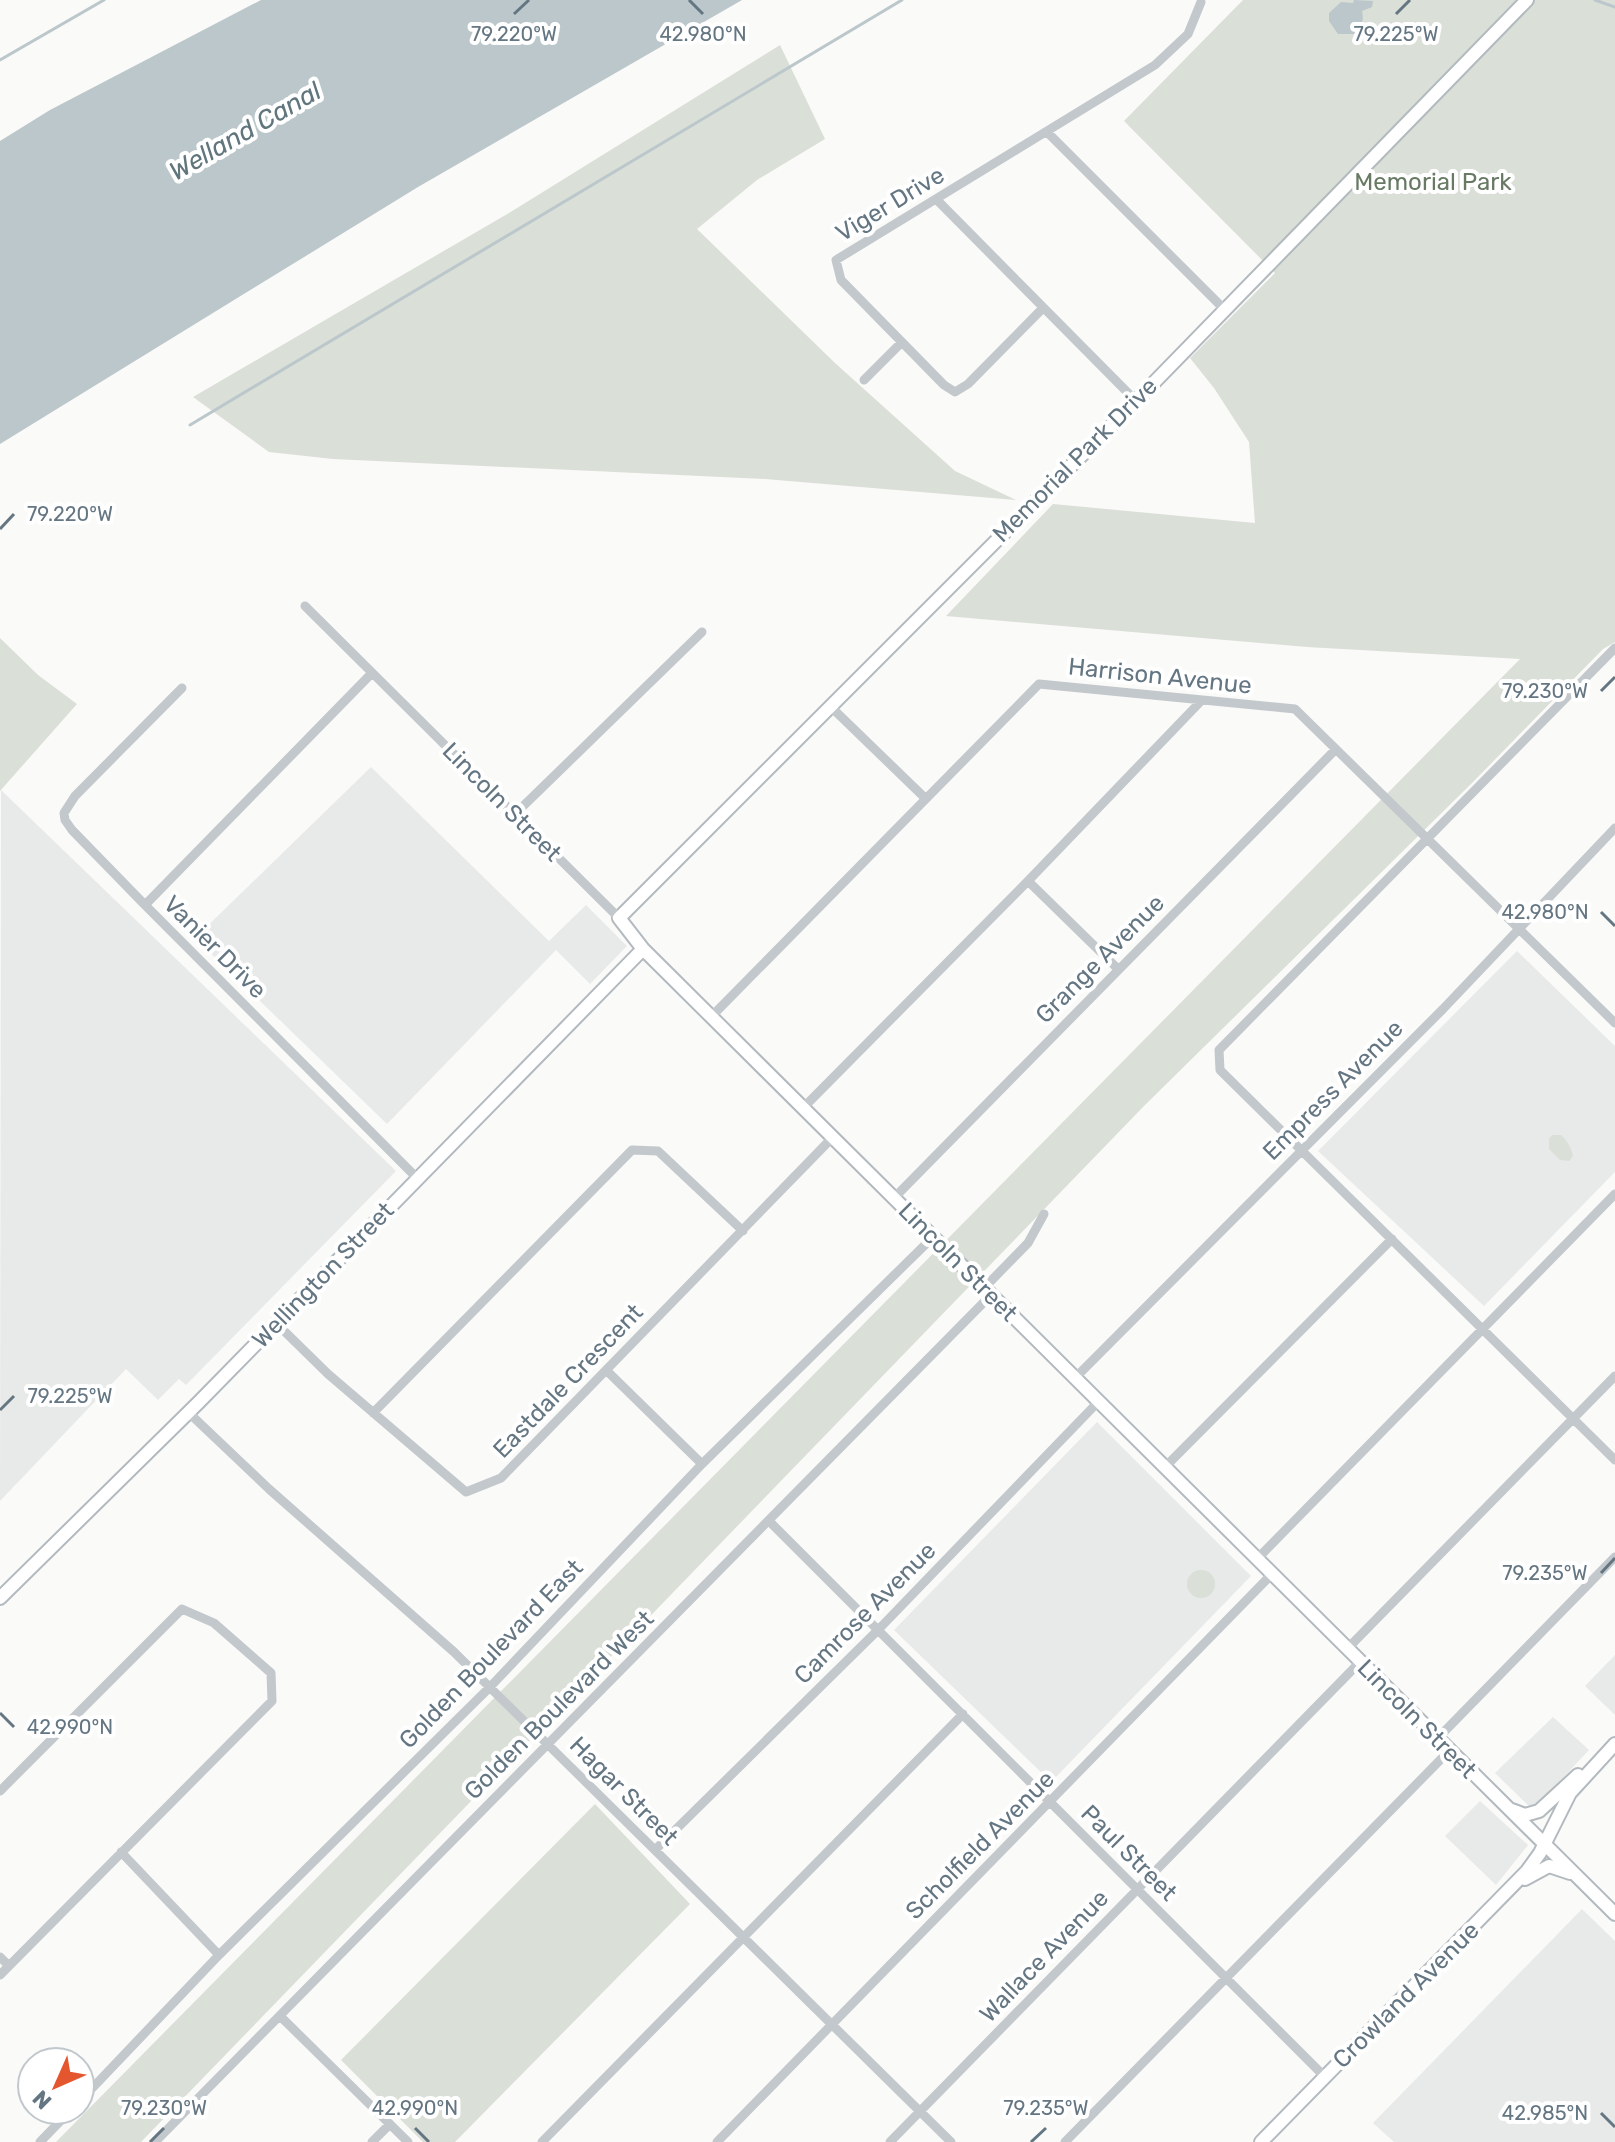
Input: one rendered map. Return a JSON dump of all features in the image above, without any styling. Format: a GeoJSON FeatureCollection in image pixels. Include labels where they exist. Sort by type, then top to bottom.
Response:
{"type":"FeatureCollection","features":[{"type":"Feature","properties":{"kind":"main road","name":"Memorial Park Drive"},"geometry":{"type":"LineString","coordinates":[[619,918],[1136,401],[1527,0]]}},
{"type":"Feature","properties":{"kind":"main road","name":"Lincoln Street"},"geometry":{"type":"LineString","coordinates":[[619,918],[643,949],[1615,1914]]}},
{"type":"Feature","properties":{"kind":"main road","name":"Wellington Street"},"geometry":{"type":"LineString","coordinates":[[0,1598],[189,1413],[643,949]]}},
{"type":"Feature","properties":{"kind":"main road"},"geometry":{"type":"LineString","coordinates":[[1507,1807],[1525,1815],[1539,1811],[1615,1744]]}},
{"type":"Feature","properties":{"kind":"main road","name":"Crowland Avenue"},"geometry":{"type":"LineString","coordinates":[[1261,2142],[1527,1871],[1545,1844],[1570,1793],[1600,1759]]}},
{"type":"Feature","properties":{"kind":"main road"},"geometry":{"type":"LineString","coordinates":[[1498,1902],[1520,1883],[1549,1866],[1562,1868],[1584,1884]]}},
{"type":"Feature","properties":{"kind":"street","name":"Viger Drive"},"geometry":{"type":"LineString","coordinates":[[1043,308],[968,384],[955,392],[944,385],[841,280],[836,260],[1165,57],[1188,34],[1201,2]]}},
{"type":"Feature","properties":{"kind":"street"},"geometry":{"type":"LineString","coordinates":[[1047,132],[1225,310]]}},
{"type":"Feature","properties":{"kind":"street"},"geometry":{"type":"LineString","coordinates":[[937,200],[1136,401]]}},
{"type":"Feature","properties":{"kind":"street"},"geometry":{"type":"LineString","coordinates":[[864,380],[902,342]]}},
{"type":"Feature","properties":{"kind":"street","name":"Lincoln Street"},"geometry":{"type":"LineString","coordinates":[[305,606],[619,918]]}},
{"type":"Feature","properties":{"kind":"street"},"geometry":{"type":"LineString","coordinates":[[514,815],[702,632]]}},
{"type":"Feature","properties":{"kind":"street"},"geometry":{"type":"LineString","coordinates":[[1615,648],[1219,1050],[1218,1060],[1220,1070],[1615,1460]]}},
{"type":"Feature","properties":{"kind":"street","name":"Vanier Drive"},"geometry":{"type":"LineString","coordinates":[[372,673],[145,905],[417,1178]]}},
{"type":"Feature","properties":{"kind":"street","name":"Harrison Avenue"},"geometry":{"type":"LineString","coordinates":[[712,1016],[1039,684],[1295,709],[1613,1017]]}},
{"type":"Feature","properties":{"kind":"street"},"geometry":{"type":"LineString","coordinates":[[145,905],[72,830],[64,813],[75,796],[182,688]]}},
{"type":"Feature","properties":{"kind":"street"},"geometry":{"type":"LineString","coordinates":[[804,1107],[1202,700]]}},
{"type":"Feature","properties":{"kind":"street"},"geometry":{"type":"LineString","coordinates":[[830,706],[925,798]]}},
{"type":"Feature","properties":{"kind":"street","name":"Grange Avenue"},"geometry":{"type":"LineString","coordinates":[[894,1198],[1336,749]]}},
{"type":"Feature","properties":{"kind":"street","name":"Empress Avenue"},"geometry":{"type":"LineString","coordinates":[[1076,1377],[1443,1009],[1615,828]]}},
{"type":"Feature","properties":{"kind":"street"},"geometry":{"type":"LineString","coordinates":[[1028,881],[1118,969]]}},
{"type":"Feature","properties":{"kind":"street","name":"Eastdale Crescent"},"geometry":{"type":"LineString","coordinates":[[276,1323],[373,1413],[466,1492],[501,1478],[832,1138]]}},
{"type":"Feature","properties":{"kind":"street"},"geometry":{"type":"LineString","coordinates":[[373,1413],[632,1150],[658,1151],[743,1231]]}},
{"type":"Feature","properties":{"kind":"street"},"geometry":{"type":"LineString","coordinates":[[1257,1559],[1615,1194]]}},
{"type":"Feature","properties":{"kind":"street","name":"Golden Boulevard West"},"geometry":{"type":"LineString","coordinates":[[155,2142],[769,1521],[988,1292],[1028,1243],[1044,1214]]}},
{"type":"Feature","properties":{"kind":"street","name":"Golden Boulevard East"},"geometry":{"type":"LineString","coordinates":[[96,2084],[219,1955],[490,1687],[702,1464],[932,1238]]}},
{"type":"Feature","properties":{"kind":"street"},"geometry":{"type":"LineString","coordinates":[[1166,1466],[1392,1239]]}},
{"type":"Feature","properties":{"kind":"street"},"geometry":{"type":"LineString","coordinates":[[606,1370],[702,1464]]}},
{"type":"Feature","properties":{"kind":"street"},"geometry":{"type":"LineString","coordinates":[[1347,1649],[1615,1376]]}},
{"type":"Feature","properties":{"kind":"street","name":"Camrose Avenue"},"geometry":{"type":"LineString","coordinates":[[655,1850],[878,1630],[1099,1401]]}},
{"type":"Feature","properties":{"kind":"street","name":"Hagar Street"},"geometry":{"type":"LineString","coordinates":[[189,1413],[269,1489],[419,1618],[951,2142]]}},
{"type":"Feature","properties":{"kind":"street","name":"Paul Street"},"geometry":{"type":"LineString","coordinates":[[769,1521],[1325,2077]]}},
{"type":"Feature","properties":{"kind":"street"},"geometry":{"type":"LineString","coordinates":[[1437,1739],[1615,1557]]}},
{"type":"Feature","properties":{"kind":"street","name":"Scholfield Avenue"},"geometry":{"type":"LineString","coordinates":[[717,2142],[1271,1575]]}},
{"type":"Feature","properties":{"kind":"street"},"geometry":{"type":"LineString","coordinates":[[0,1791],[182,1609],[214,1623],[271,1673],[272,1701],[0,1975]]}},
{"type":"Feature","properties":{"kind":"street","name":"Wallace Avenue"},"geometry":{"type":"LineString","coordinates":[[890,2142],[1360,1662]]}},
{"type":"Feature","properties":{"kind":"street"},"geometry":{"type":"LineString","coordinates":[[542,2142],[963,1714]]}},
{"type":"Feature","properties":{"kind":"street"},"geometry":{"type":"LineString","coordinates":[[1065,2142],[1449,1751]]}},
{"type":"Feature","properties":{"kind":"street"},"geometry":{"type":"LineString","coordinates":[[121,1852],[219,1955]]}},
{"type":"Feature","properties":{"kind":"street"},"geometry":{"type":"LineString","coordinates":[[0,1957],[9,1966]]}},
{"type":"Feature","properties":{"kind":"street"},"geometry":{"type":"LineString","coordinates":[[280,2016],[408,2142]]}},
{"type":"Feature","properties":{"kind":"street"},"geometry":{"type":"LineString","coordinates":[[372,2142],[390,2124]]}},
{"type":"Feature","properties":{"kind":"street"},"geometry":{"type":"LineString","coordinates":[[40,2142],[56,2126]]}},
{"type":"Feature","properties":{"kind":"shaded area"},"geometry":{"type":"Polygon","coordinates":[[[371,767],[549,941],[586,905],[627,946],[590,984],[556,950],[387,1124],[195,938],[371,767]]]}},
{"type":"Feature","properties":{"kind":"shaded area"},"geometry":{"type":"Polygon","coordinates":[[[1,790],[396,1171],[186,1385],[179,1379],[158,1400],[126,1369],[0,1501],[1,790]]]}},
{"type":"Feature","properties":{"kind":"shaded area"},"geometry":{"type":"Polygon","coordinates":[[[1517,951],[1615,1046],[1615,1172],[1484,1306],[1318,1151],[1517,951]]]}},
{"type":"Feature","properties":{"kind":"shaded area"},"geometry":{"type":"Polygon","coordinates":[[[1097,1422],[1251,1576],[1051,1782],[894,1630],[1097,1422]]]}},
{"type":"Feature","properties":{"kind":"shaded area"},"geometry":{"type":"Polygon","coordinates":[[[1615,1655],[1615,1715],[1585,1686],[1615,1655]]]}},
{"type":"Feature","properties":{"kind":"shaded area"},"geometry":{"type":"Polygon","coordinates":[[[1553,1717],[1589,1750],[1533,1810],[1495,1773],[1553,1717]]]}},
{"type":"Feature","properties":{"kind":"shaded area"},"geometry":{"type":"Polygon","coordinates":[[[1480,1801],[1528,1845],[1496,1885],[1445,1836],[1480,1801]]]}},
{"type":"Feature","properties":{"kind":"shaded area"},"geometry":{"type":"Polygon","coordinates":[[[1582,1909],[1615,1941],[1615,2142],[1394,2142],[1373,2123],[1582,1909]]]}},
{"type":"Feature","properties":{"kind":"green space","name":"Memorial Park"},"geometry":{"type":"Polygon","coordinates":[[[1243,0],[1615,0],[1615,642],[1603,649],[1473,782],[1144,1106],[141,2142],[56,2142],[72,2126],[96,2126],[96,2101],[1520,659],[1307,647],[946,616],[1053,504],[1255,523],[1249,442],[1190,358],[1275,273],[1124,121],[1243,0]]]}},
{"type":"Feature","properties":{"kind":"green space"},"geometry":{"type":"Polygon","coordinates":[[[780,45],[825,139],[757,180],[697,229],[835,363],[955,471],[1016,500],[765,479],[333,459],[269,452],[193,397],[509,213],[780,45]]]}},
{"type":"Feature","properties":{"kind":"green space"},"geometry":{"type":"Polygon","coordinates":[[[0,638],[38,675],[77,704],[0,791],[0,638]]]}},
{"type":"Feature","properties":{"kind":"green space"},"geometry":{"type":"Polygon","coordinates":[[[1552,1135],[1561,1135],[1567,1142],[1573,1156],[1569,1161],[1560,1160],[1549,1149],[1552,1135]]]}},
{"type":"Feature","properties":{"kind":"green space"},"geometry":{"type":"Polygon","coordinates":[[[1201,1570],[1211,1574],[1215,1584],[1211,1594],[1201,1598],[1191,1594],[1187,1584],[1191,1574],[1201,1570]]]}},
{"type":"Feature","properties":{"kind":"green space"},"geometry":{"type":"Polygon","coordinates":[[[595,1804],[690,1904],[455,2142],[423,2142],[341,2060],[595,1804]]]}},
{"type":"Feature","properties":{"kind":"water","name":"Welland Canal"},"geometry":{"type":"Polygon","coordinates":[[[261,0],[742,0],[418,187],[0,444],[0,141],[50,110],[261,0]]]}},
{"type":"Feature","properties":{"kind":"water"},"geometry":{"type":"Polygon","coordinates":[[[1354,0],[1373,1],[1372,7],[1362,11],[1362,24],[1355,34],[1338,34],[1329,21],[1329,13],[1341,2],[1353,3],[1354,0]]]}},
{"type":"Feature","properties":{"kind":"waterway"},"geometry":{"type":"LineString","coordinates":[[0,60],[104,0]]}},
{"type":"Feature","properties":{"kind":"waterway"},"geometry":{"type":"LineString","coordinates":[[190,425],[902,0]]}},
{"type":"Feature","properties":{"kind":"waterway"},"geometry":{"type":"LineString","coordinates":[[1595,0],[1615,7]]}}]}
